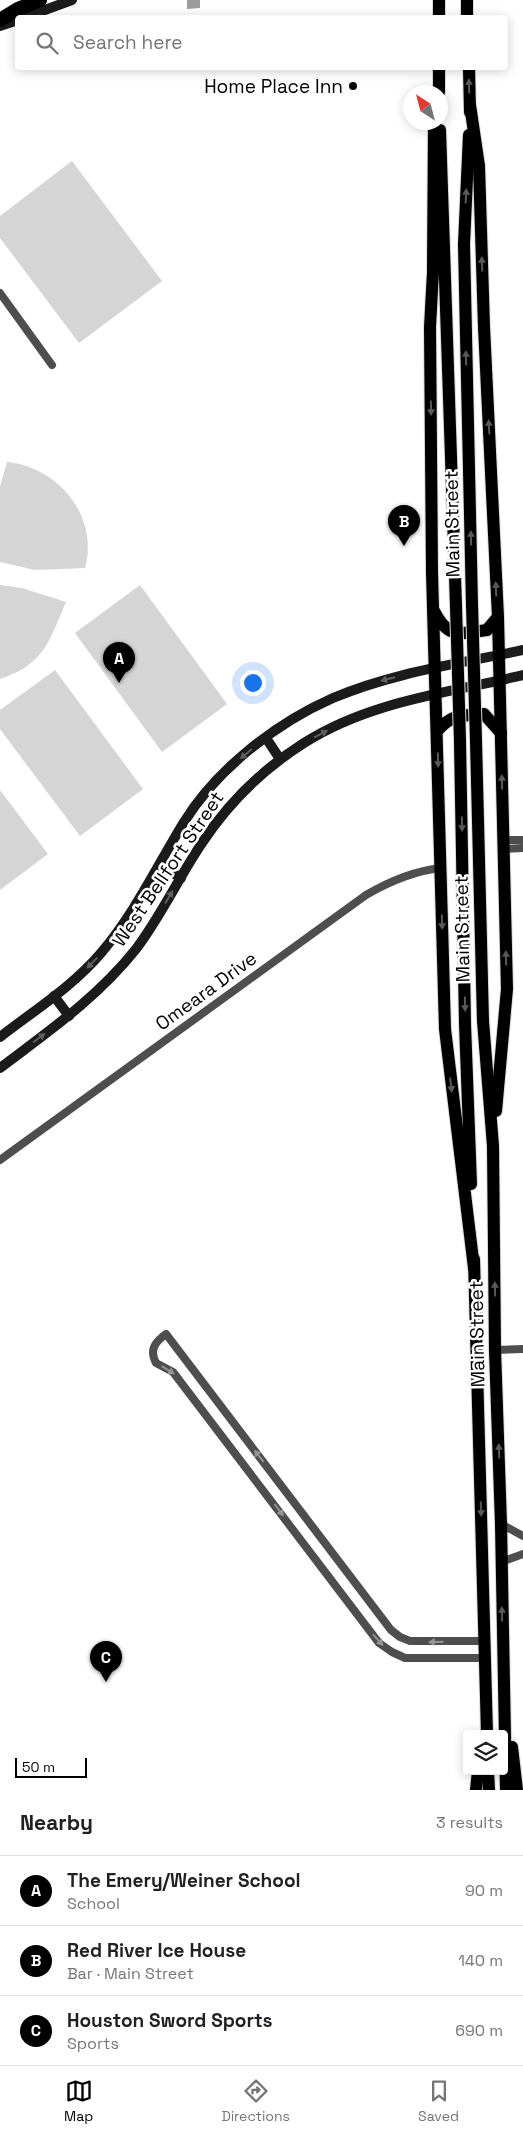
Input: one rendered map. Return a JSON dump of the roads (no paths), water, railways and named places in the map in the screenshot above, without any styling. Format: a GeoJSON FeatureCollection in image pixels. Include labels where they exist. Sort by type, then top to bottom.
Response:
{"type":"FeatureCollection","features":[{"type":"Feature","properties":{"kind":"highway"},"geometry":{"type":"LineString","coordinates":[[0,20],[18,9],[40,0]]}},
{"type":"Feature","properties":{"kind":"highway"},"geometry":{"type":"LineString","coordinates":[[439,0],[439,15]]}},
{"type":"Feature","properties":{"kind":"highway"},"geometry":{"type":"LineString","coordinates":[[467,0],[467,15]]}},
{"type":"Feature","properties":{"kind":"highway"},"geometry":{"type":"LineString","coordinates":[[439,70],[439,85]]}},
{"type":"Feature","properties":{"kind":"highway","name":"Main Street"},"geometry":{"type":"LineString","coordinates":[[469,70],[470,106],[464,244],[483,1021],[494,1146],[495,1350],[501,1524],[502,1663],[506,1790]]}},
{"type":"Feature","properties":{"kind":"highway"},"geometry":{"type":"LineString","coordinates":[[470,106],[479,166],[484,327],[498,617],[507,989],[494,1146]]}},
{"type":"Feature","properties":{"kind":"highway"},"geometry":{"type":"LineString","coordinates":[[434,130],[433,272],[430,327],[433,608],[445,1029],[474,1268]]}},
{"type":"Feature","properties":{"kind":"highway","name":"Main Street"},"geometry":{"type":"LineString","coordinates":[[440,130],[460,741],[466,1024],[487,1730]]}},
{"type":"Feature","properties":{"kind":"highway"},"geometry":{"type":"LineString","coordinates":[[433,608],[441,625],[451,632],[465,633],[487,630],[498,617]]}},
{"type":"Feature","properties":{"kind":"highway"},"geometry":{"type":"LineString","coordinates":[[437,732],[446,721],[455,716],[484,714],[501,733]]}},
{"type":"Feature","properties":{"kind":"highway"},"geometry":{"type":"LineString","coordinates":[[502,1663],[517,1790]]}},
{"type":"Feature","properties":{"kind":"highway"},"geometry":{"type":"LineString","coordinates":[[481,1730],[486,1682]]}},
{"type":"Feature","properties":{"kind":"highway"},"geometry":{"type":"LineString","coordinates":[[476,1790],[478,1775]]}},
{"type":"Feature","properties":{"kind":"highway"},"geometry":{"type":"LineString","coordinates":[[488,1775],[489,1790]]}},
{"type":"Feature","properties":{"kind":"main road"},"geometry":{"type":"LineString","coordinates":[[31,15],[72,0]]}},
{"type":"Feature","properties":{"kind":"main road"},"geometry":{"type":"LineString","coordinates":[[0,26],[15,21]]}},
{"type":"Feature","properties":{"kind":"main road","name":"West Bellfort Street"},"geometry":{"type":"LineString","coordinates":[[0,1037],[79,976],[101,953],[139,901],[185,820],[212,786],[266,738],[294,719],[332,698],[372,684],[435,667],[523,650]]}},
{"type":"Feature","properties":{"kind":"main road","name":"West Bellfort Street"},"geometry":{"type":"LineString","coordinates":[[0,1068],[69,1016],[111,980],[132,954],[220,817],[244,790],[280,759],[305,742],[377,708],[523,675]]}},
{"type":"Feature","properties":{"kind":"main road"},"geometry":{"type":"LineString","coordinates":[[266,738],[280,759]]}},
{"type":"Feature","properties":{"kind":"main road"},"geometry":{"type":"LineString","coordinates":[[160,866],[181,878]]}},
{"type":"Feature","properties":{"kind":"main road"},"geometry":{"type":"LineString","coordinates":[[54,996],[69,1016]]}},
{"type":"Feature","properties":{"kind":"street"},"geometry":{"type":"LineString","coordinates":[[0,293],[52,365]]}},
{"type":"Feature","properties":{"kind":"street"},"geometry":{"type":"LineString","coordinates":[[503,844],[523,840]]}},
{"type":"Feature","properties":{"kind":"street"},"geometry":{"type":"LineString","coordinates":[[503,844],[523,848]]}},
{"type":"Feature","properties":{"kind":"street","name":"Omeara Drive"},"geometry":{"type":"LineString","coordinates":[[0,1160],[366,895],[386,883],[418,871],[441,868]]}},
{"type":"Feature","properties":{"kind":"street"},"geometry":{"type":"LineString","coordinates":[[485,1641],[410,1641],[400,1637],[391,1630],[166,1334],[154,1344],[153,1356],[156,1363],[173,1372],[379,1642],[392,1652],[405,1658],[485,1658]]}},
{"type":"Feature","properties":{"kind":"street"},"geometry":{"type":"LineString","coordinates":[[495,1350],[523,1349]]}},
{"type":"Feature","properties":{"kind":"street"},"geometry":{"type":"LineString","coordinates":[[188,1391],[201,1381]]}},
{"type":"Feature","properties":{"kind":"street"},"geometry":{"type":"LineString","coordinates":[[269,1497],[282,1487]]}},
{"type":"Feature","properties":{"kind":"street"},"geometry":{"type":"LineString","coordinates":[[501,1524],[523,1536]]}},
{"type":"Feature","properties":{"kind":"street"},"geometry":{"type":"LineString","coordinates":[[501,1562],[523,1554]]}},
{"type":"Feature","properties":{"kind":"street"},"geometry":{"type":"LineString","coordinates":[[361,1618],[374,1608]]}},
{"type":"Feature","properties":{"kind":"place","name":"Home Place Inn"},"geometry":{"type":"Point","coordinates":[353,86]}},
{"type":"Feature","properties":{"kind":"place","name":"Red River Ice House"},"geometry":{"type":"Point","coordinates":[404,546]}},
{"type":"Feature","properties":{"kind":"place","name":"The Emery/Weiner School"},"geometry":{"type":"Point","coordinates":[119,683]}},
{"type":"Feature","properties":{"kind":"place","name":"Houston Sword Sports"},"geometry":{"type":"Point","coordinates":[106,1682]}}]}
